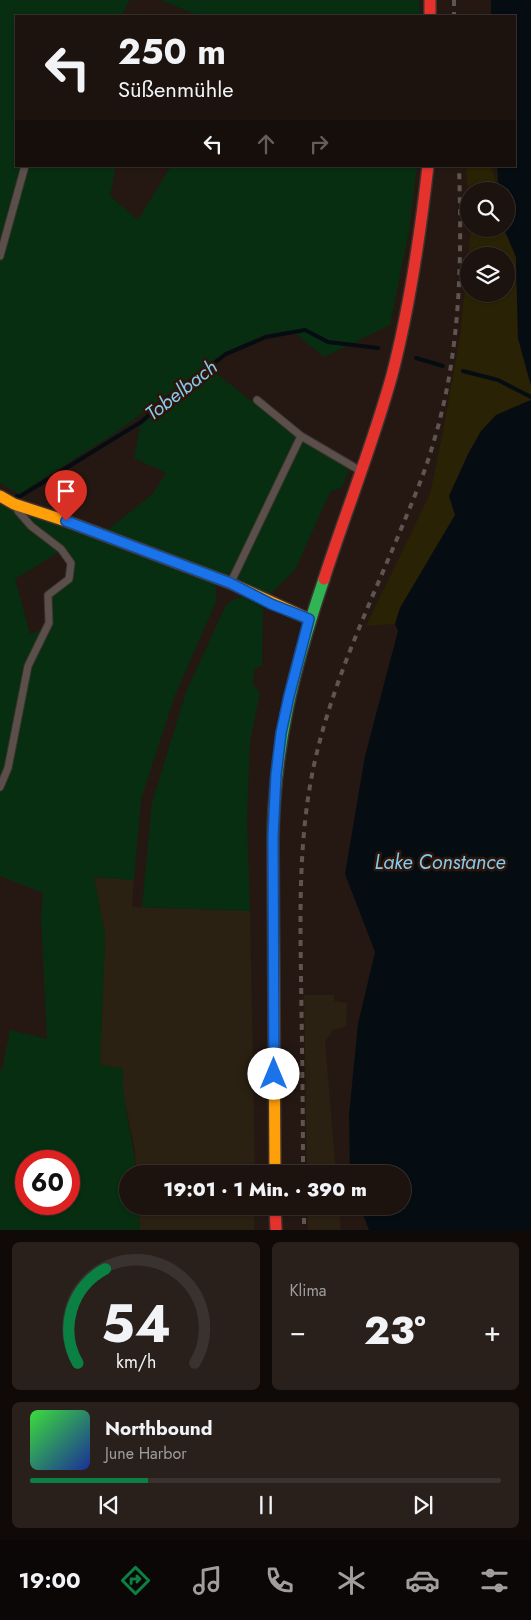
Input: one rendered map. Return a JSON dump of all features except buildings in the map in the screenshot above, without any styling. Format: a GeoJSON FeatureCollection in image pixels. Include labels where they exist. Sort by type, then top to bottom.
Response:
{"type":"FeatureCollection","features":[{"type":"Feature","properties":{"kind":"main road"},"geometry":{"type":"LineString","coordinates":[[430,0],[430,15]]}},
{"type":"Feature","properties":{"kind":"main road"},"geometry":{"type":"LineString","coordinates":[[275,1165],[273,836],[276,775],[281,733],[309,619],[384,404],[411,291],[422,225],[428,167]]}},
{"type":"Feature","properties":{"kind":"main road"},"geometry":{"type":"LineString","coordinates":[[0,496],[14,504],[66,521],[230,583],[271,604],[309,619]]}},
{"type":"Feature","properties":{"kind":"main road"},"geometry":{"type":"LineString","coordinates":[[275,1215],[276,1230]]}},
{"type":"Feature","properties":{"kind":"lane"},"geometry":{"type":"LineString","coordinates":[[0,256],[25,167]]}},
{"type":"Feature","properties":{"kind":"lane"},"geometry":{"type":"LineString","coordinates":[[257,400],[301,436],[360,471]]}},
{"type":"Feature","properties":{"kind":"lane"},"geometry":{"type":"LineString","coordinates":[[230,583],[301,436]]}},
{"type":"Feature","properties":{"kind":"lane"},"geometry":{"type":"LineString","coordinates":[[0,787],[8,768],[28,666],[49,623],[48,595],[69,579],[71,563],[61,549],[31,526],[14,504]]}},
{"type":"Feature","properties":{"kind":"shaded area"},"geometry":{"type":"Polygon","coordinates":[[[94,877],[134,880],[132,907],[250,911],[255,1165],[136,1165],[135,1151],[122,1087],[123,1068],[100,1066],[105,935],[94,877]]]}},
{"type":"Feature","properties":{"kind":"shaded area"},"geometry":{"type":"Polygon","coordinates":[[[304,995],[334,995],[334,1001],[347,1003],[346,1026],[333,1030],[325,1042],[335,1165],[307,1165],[304,995]]]}},
{"type":"Feature","properties":{"kind":"shaded area"},"geometry":{"type":"Polygon","coordinates":[[[139,1215],[254,1215],[254,1230],[140,1230],[139,1215]]]}},
{"type":"Feature","properties":{"kind":"shaded area"},"geometry":{"type":"Polygon","coordinates":[[[307,1215],[340,1215],[341,1230],[308,1230],[307,1215]]]}},
{"type":"Feature","properties":{"kind":"green space"},"geometry":{"type":"Polygon","coordinates":[[[0,0],[130,0],[122,15],[15,15],[15,167],[116,167],[110,196],[138,220],[170,167],[417,167],[409,230],[390,325],[324,357],[296,334],[294,330],[266,334],[225,352],[118,431],[19,494],[0,483],[0,0]]]}},
{"type":"Feature","properties":{"kind":"green space"},"geometry":{"type":"Polygon","coordinates":[[[160,0],[419,0],[420,15],[198,15],[160,0]]]}},
{"type":"Feature","properties":{"kind":"green space"},"geometry":{"type":"Polygon","coordinates":[[[211,369],[293,434],[349,470],[342,487],[330,492],[295,570],[268,596],[106,531],[153,494],[166,473],[134,458],[140,426],[211,369]]]}},
{"type":"Feature","properties":{"kind":"green space"},"geometry":{"type":"Polygon","coordinates":[[[0,502],[216,584],[216,602],[175,695],[141,799],[134,880],[94,877],[105,935],[100,1065],[123,1068],[124,1095],[135,1165],[119,1165],[119,1215],[139,1215],[140,1230],[0,1230],[0,1070],[2,1070],[10,1030],[47,1039],[41,916],[43,893],[0,876],[0,502]],[[59,552],[15,579],[30,634],[39,631],[47,621],[44,593],[66,577],[68,564],[59,552]]]}},
{"type":"Feature","properties":{"kind":"green space"},"geometry":{"type":"Polygon","coordinates":[[[244,597],[263,608],[262,665],[254,670],[253,685],[260,692],[250,742],[247,817],[250,911],[142,907],[152,803],[186,692],[226,605],[234,599],[244,597]]]}},
{"type":"Feature","properties":{"kind":"sand"},"geometry":{"type":"Polygon","coordinates":[[[466,167],[491,167],[496,182],[467,182],[466,167]]]}},
{"type":"Feature","properties":{"kind":"sand"},"geometry":{"type":"Polygon","coordinates":[[[470,237],[507,237],[512,247],[469,247],[470,237]]]}},
{"type":"Feature","properties":{"kind":"sand"},"geometry":{"type":"Polygon","coordinates":[[[515,255],[518,338],[531,386],[531,400],[496,415],[455,515],[400,608],[395,624],[366,626],[430,494],[460,337],[464,302],[515,302],[515,255]]]}},
{"type":"Feature","properties":{"kind":"water"},"geometry":{"type":"Polygon","coordinates":[[[491,0],[531,0],[531,386],[518,338],[515,247],[512,247],[507,237],[515,237],[515,182],[498,182],[497,167],[516,167],[516,15],[491,15],[491,0]]]}},
{"type":"Feature","properties":{"kind":"water","name":"Lake Constance"},"geometry":{"type":"Polygon","coordinates":[[[531,400],[531,1230],[369,1230],[363,1215],[411,1215],[411,1165],[350,1165],[349,1115],[358,1024],[375,952],[345,874],[365,756],[398,631],[395,624],[400,608],[455,515],[449,496],[468,454],[481,431],[496,415],[531,400]]]}},
{"type":"Feature","properties":{"kind":"waterway","name":"Tobelbach"},"geometry":{"type":"LineString","coordinates":[[17,496],[19,497],[141,422],[167,399],[226,354],[266,337],[305,330],[328,342],[378,348]]}},
{"type":"Feature","properties":{"kind":"waterway","name":"Tobelbach"},"geometry":{"type":"LineString","coordinates":[[416,358],[443,366]]}},
{"type":"Feature","properties":{"kind":"waterway","name":"Tobelbach"},"geometry":{"type":"LineString","coordinates":[[463,371],[498,380],[531,397]]}},
{"type":"Feature","properties":{"kind":"railway"},"geometry":{"type":"LineString","coordinates":[[454,0],[454,15]]}},
{"type":"Feature","properties":{"kind":"railway"},"geometry":{"type":"LineString","coordinates":[[303,1165],[301,897],[303,844],[309,791],[322,733],[332,701],[355,639],[421,481],[442,410],[449,375],[458,306],[459,167]]}},
{"type":"Feature","properties":{"kind":"railway"},"geometry":{"type":"LineString","coordinates":[[304,1215],[304,1230]]}},
{"type":"Feature","properties":{"kind":"traffic: fast"},"geometry":{"type":"LineString","coordinates":[[273,840],[277,772],[288,708],[295,676],[324,579]]}},
{"type":"Feature","properties":{"kind":"traffic: slow"},"geometry":{"type":"LineString","coordinates":[[0,496],[14,504],[66,521],[230,583],[309,619]]}},
{"type":"Feature","properties":{"kind":"traffic: slow"},"geometry":{"type":"LineString","coordinates":[[273,840],[275,1165]]}},
{"type":"Feature","properties":{"kind":"traffic: jam"},"geometry":{"type":"LineString","coordinates":[[430,0],[430,15]]}},
{"type":"Feature","properties":{"kind":"traffic: jam"},"geometry":{"type":"LineString","coordinates":[[324,579],[392,375],[414,271],[428,167]]}},
{"type":"Feature","properties":{"kind":"traffic: jam"},"geometry":{"type":"LineString","coordinates":[[275,1215],[276,1230]]}},
{"type":"Feature","properties":{"kind":"route"},"geometry":{"type":"LineString","coordinates":[[66,521],[153,552],[230,583],[271,604],[309,619],[281,733],[276,775],[273,836],[274,1074]]}}]}
